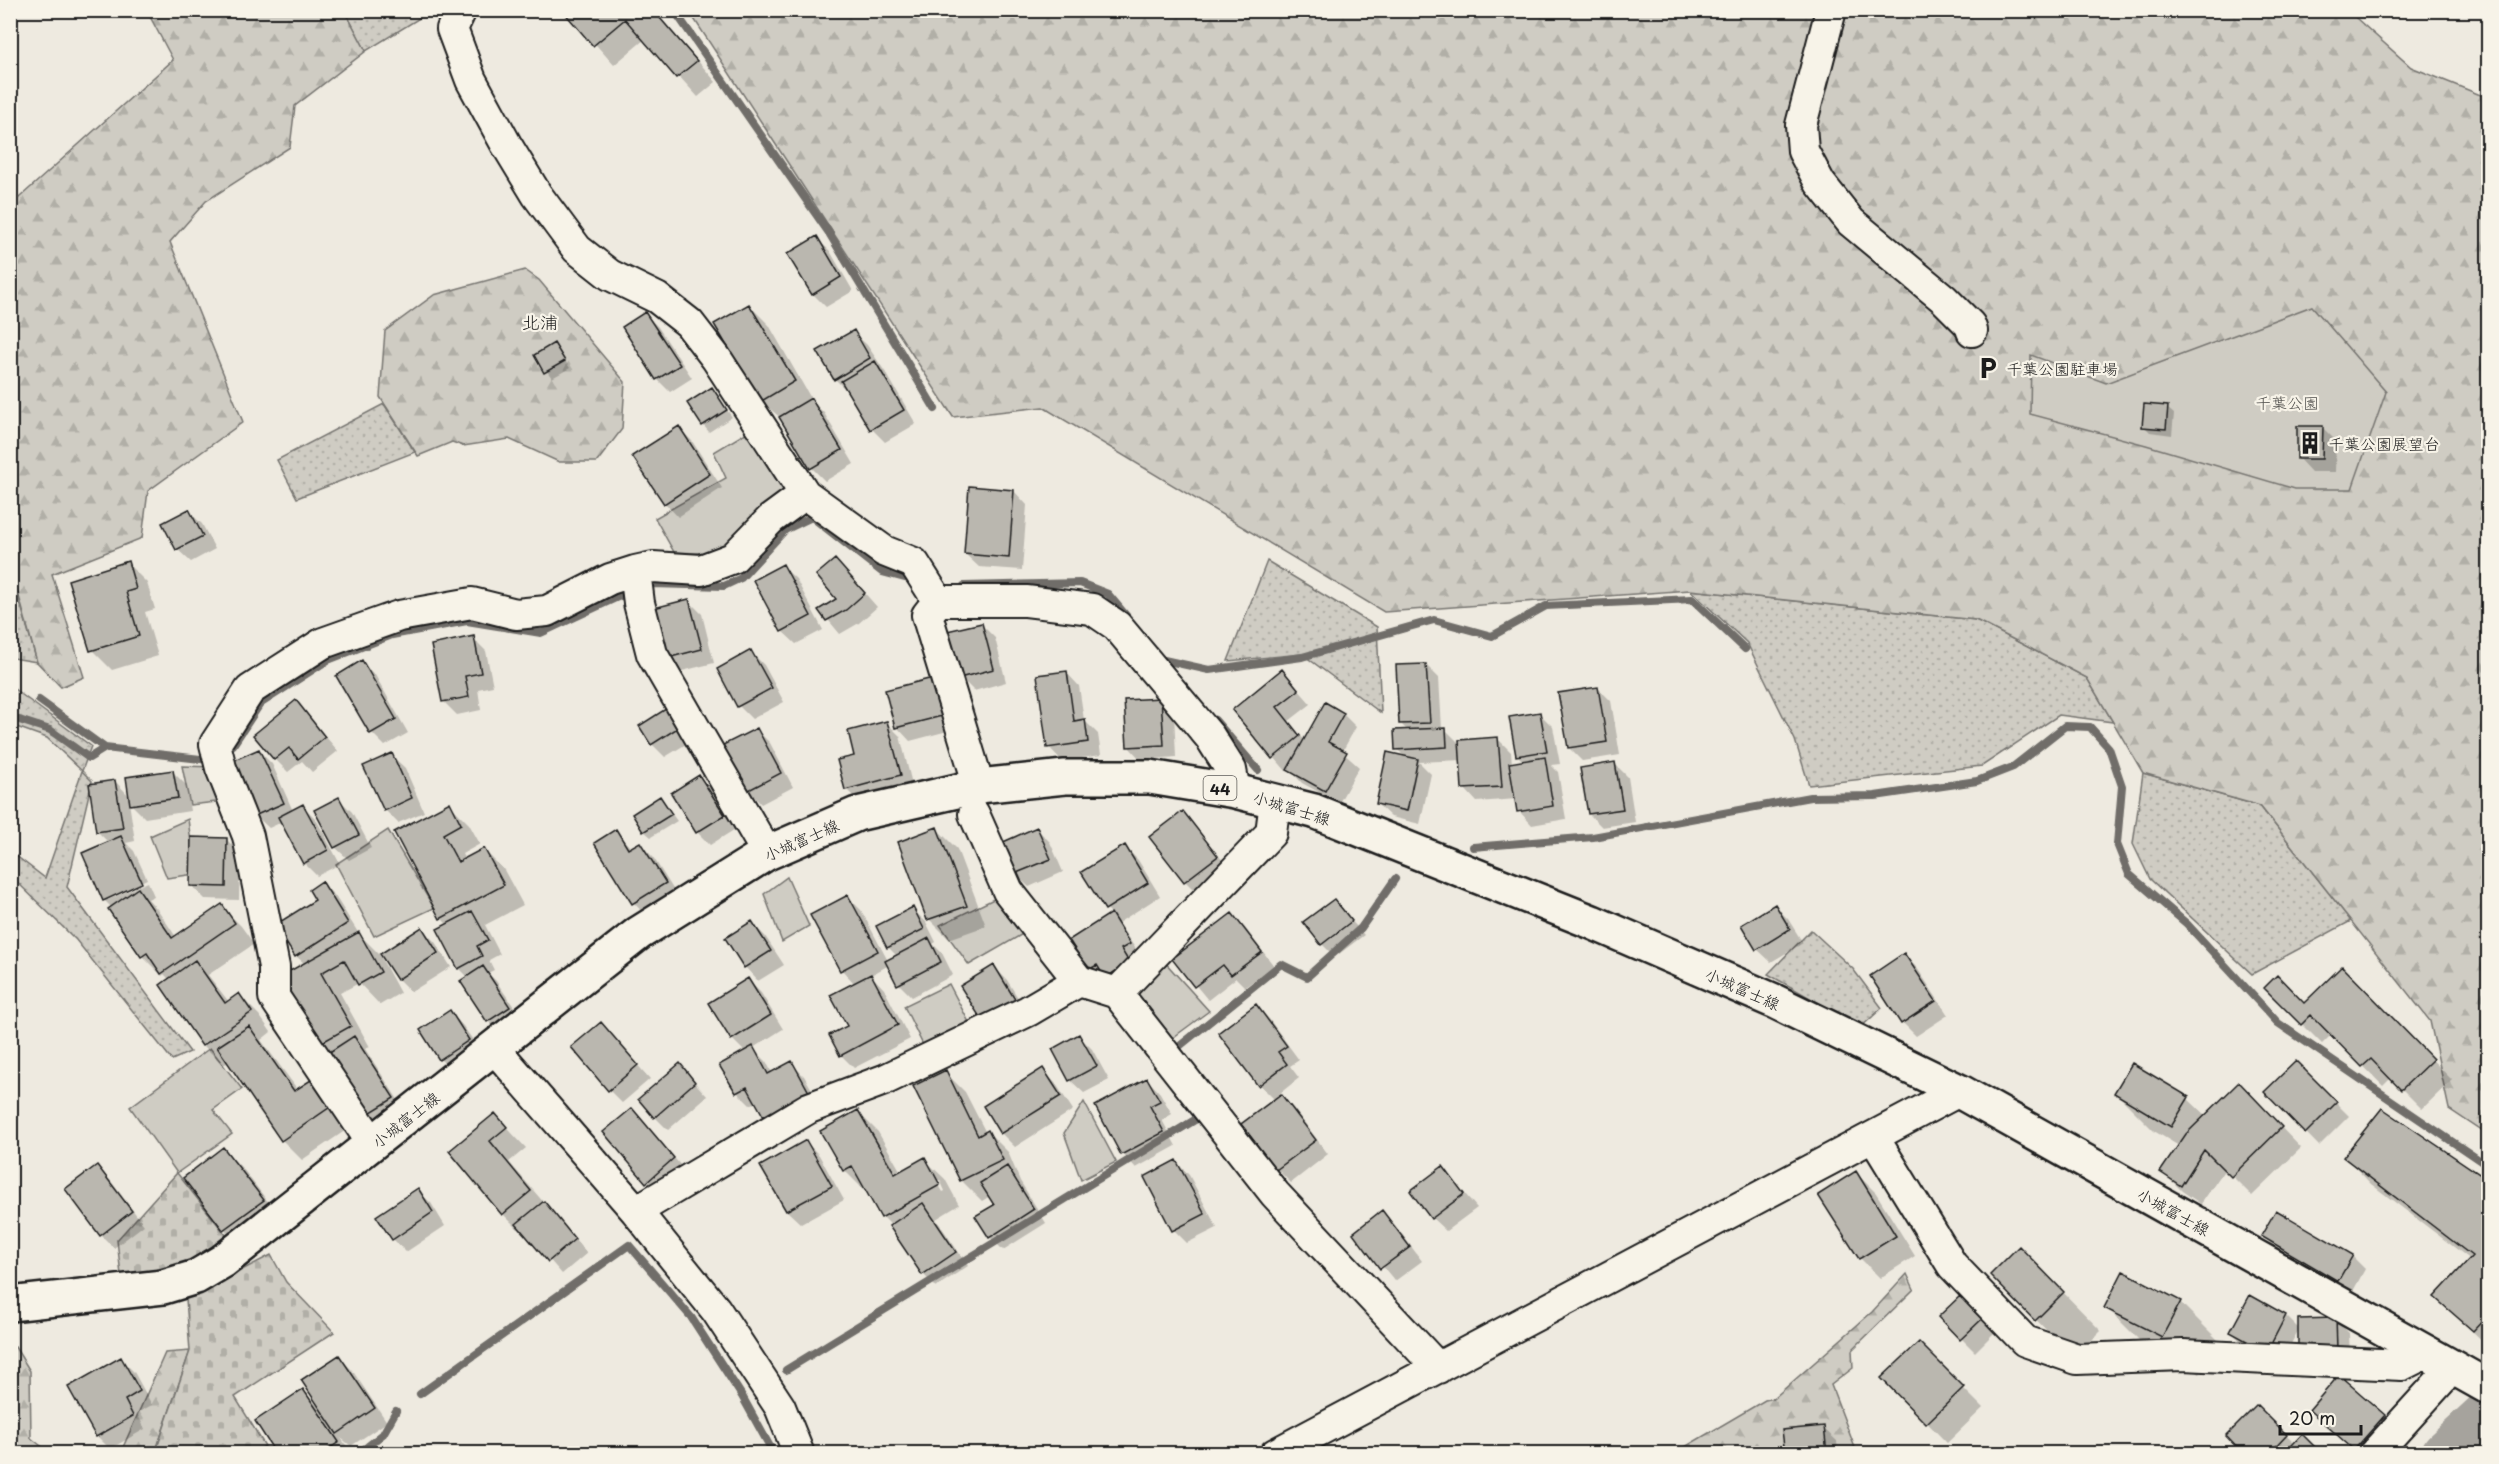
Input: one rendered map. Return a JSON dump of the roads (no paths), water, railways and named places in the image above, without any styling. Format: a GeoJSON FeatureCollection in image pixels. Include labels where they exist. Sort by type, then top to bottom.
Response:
{"type":"FeatureCollection","features":[{"type":"Feature","properties":{"kind":"main road","name":"小城富士線"},"geometry":{"type":"LineString","coordinates":[[10,1304],[163,1287],[196,1277],[224,1261],[639,933],[767,853],[857,814],[977,800],[1065,777],[1150,777],[1236,791],[1314,811],[1592,922],[1774,1001],[1959,1091],[2488,1387]]}},
{"type":"Feature","properties":{"kind":"street"},"geometry":{"type":"LineString","coordinates":[[461,10],[452,29],[471,80],[537,195],[577,249],[610,274],[657,298],[689,323],[716,358],[805,494],[884,551],[914,563],[938,601]]}},
{"type":"Feature","properties":{"kind":"street"},"geometry":{"type":"LineString","coordinates":[[1831,10],[1801,125],[1803,150],[1820,183],[1851,222],[1944,299],[1970,325],[1972,331]]}},
{"type":"Feature","properties":{"kind":"street"},"geometry":{"type":"LineString","coordinates":[[373,1144],[274,997],[274,967],[248,836],[218,756],[250,690],[323,643],[399,616],[472,603],[516,614],[547,611],[610,579],[653,567],[701,570],[734,558],[771,519],[805,494]]}},
{"type":"Feature","properties":{"kind":"street"},"geometry":{"type":"LineString","coordinates":[[635,572],[639,603],[652,654],[767,853]]}},
{"type":"Feature","properties":{"kind":"street"},"geometry":{"type":"LineString","coordinates":[[938,601],[1026,601],[1092,609],[1117,626],[1210,737],[1231,770],[1236,791]]}},
{"type":"Feature","properties":{"kind":"street"},"geometry":{"type":"LineString","coordinates":[[938,601],[927,615],[977,800],[1008,891],[1079,981],[1116,993],[1275,1194],[1438,1368]]}},
{"type":"Feature","properties":{"kind":"street"},"geometry":{"type":"LineString","coordinates":[[1116,993],[1271,832],[1275,801]]}},
{"type":"Feature","properties":{"kind":"street"},"geometry":{"type":"LineString","coordinates":[[636,1211],[809,1108],[884,1080],[1028,1011],[1079,981]]}},
{"type":"Feature","properties":{"kind":"street"},"geometry":{"type":"LineString","coordinates":[[495,1049],[636,1211],[716,1310],[780,1407],[799,1454]]}},
{"type":"Feature","properties":{"kind":"street"},"geometry":{"type":"LineString","coordinates":[[1275,1454],[1959,1091]]}},
{"type":"Feature","properties":{"kind":"street"},"geometry":{"type":"LineString","coordinates":[[1874,1138],[1952,1265],[2025,1341],[2077,1359],[2183,1355],[2402,1365],[2440,1359]]}},
{"type":"Feature","properties":{"kind":"street"},"geometry":{"type":"LineString","coordinates":[[2374,1454],[2440,1359]]}},
{"type":"Feature","properties":{"kind":"waterway"},"geometry":{"type":"LineString","coordinates":[[674,10],[829,233],[935,409]]}},
{"type":"Feature","properties":{"kind":"waterway"},"geometry":{"type":"LineString","coordinates":[[224,750],[233,745],[260,704],[328,660],[392,635],[467,621],[541,633],[618,597],[653,584],[724,586],[741,578],[785,530],[812,517],[882,572],[916,581]]}},
{"type":"Feature","properties":{"kind":"waterway"},"geometry":{"type":"LineString","coordinates":[[964,586],[1080,583],[1108,594],[1129,619]]}},
{"type":"Feature","properties":{"kind":"waterway"},"geometry":{"type":"LineString","coordinates":[[1164,660],[1209,670],[1302,657],[1434,620],[1492,636],[1546,606],[1692,599],[1745,649]]}},
{"type":"Feature","properties":{"kind":"waterway"},"geometry":{"type":"LineString","coordinates":[[39,700],[105,748],[209,760],[213,757]]}},
{"type":"Feature","properties":{"kind":"waterway"},"geometry":{"type":"LineString","coordinates":[[10,717],[50,730],[89,758],[105,748]]}},
{"type":"Feature","properties":{"kind":"waterway"},"geometry":{"type":"LineString","coordinates":[[1215,720],[1258,770]]}},
{"type":"Feature","properties":{"kind":"waterway"},"geometry":{"type":"LineString","coordinates":[[1473,847],[1593,837],[1810,797],[1875,796],[1977,781],[2013,767],[2065,726],[2090,727],[2109,748],[2122,786],[2117,844],[2129,874],[2187,924],[2278,1023],[2488,1166]]}},
{"type":"Feature","properties":{"kind":"waterway"},"geometry":{"type":"LineString","coordinates":[[1176,1049],[1281,964],[1307,977],[1361,928],[1395,879]]}},
{"type":"Feature","properties":{"kind":"waterway"},"geometry":{"type":"LineString","coordinates":[[786,1370],[1198,1118]]}},
{"type":"Feature","properties":{"kind":"waterway"},"geometry":{"type":"LineString","coordinates":[[420,1394],[629,1245],[691,1317],[742,1396],[774,1454]]}},
{"type":"Feature","properties":{"kind":"waterway"},"geometry":{"type":"LineString","coordinates":[[358,1454],[383,1434],[396,1411]]}},
{"type":"Feature","properties":{"kind":"waterway"},"geometry":{"type":"LineString","coordinates":[[2446,1454],[2488,1415]]}},
{"type":"Feature","properties":{"kind":"place","name":"千葉公園駐車場"},"geometry":{"type":"Point","coordinates":[1988,368]}},
{"type":"Feature","properties":{"kind":"place","name":"千葉公園展望台"},"geometry":{"type":"Point","coordinates":[2310,443]}},
{"type":"Feature","properties":{"kind":"district","name":"北浦"},"geometry":{"type":"Point","coordinates":[540,321]}},
{"type":"Feature","properties":{"kind":"park label","name":"千葉公園"},"geometry":{"type":"Point","coordinates":[2287,402]}}]}
